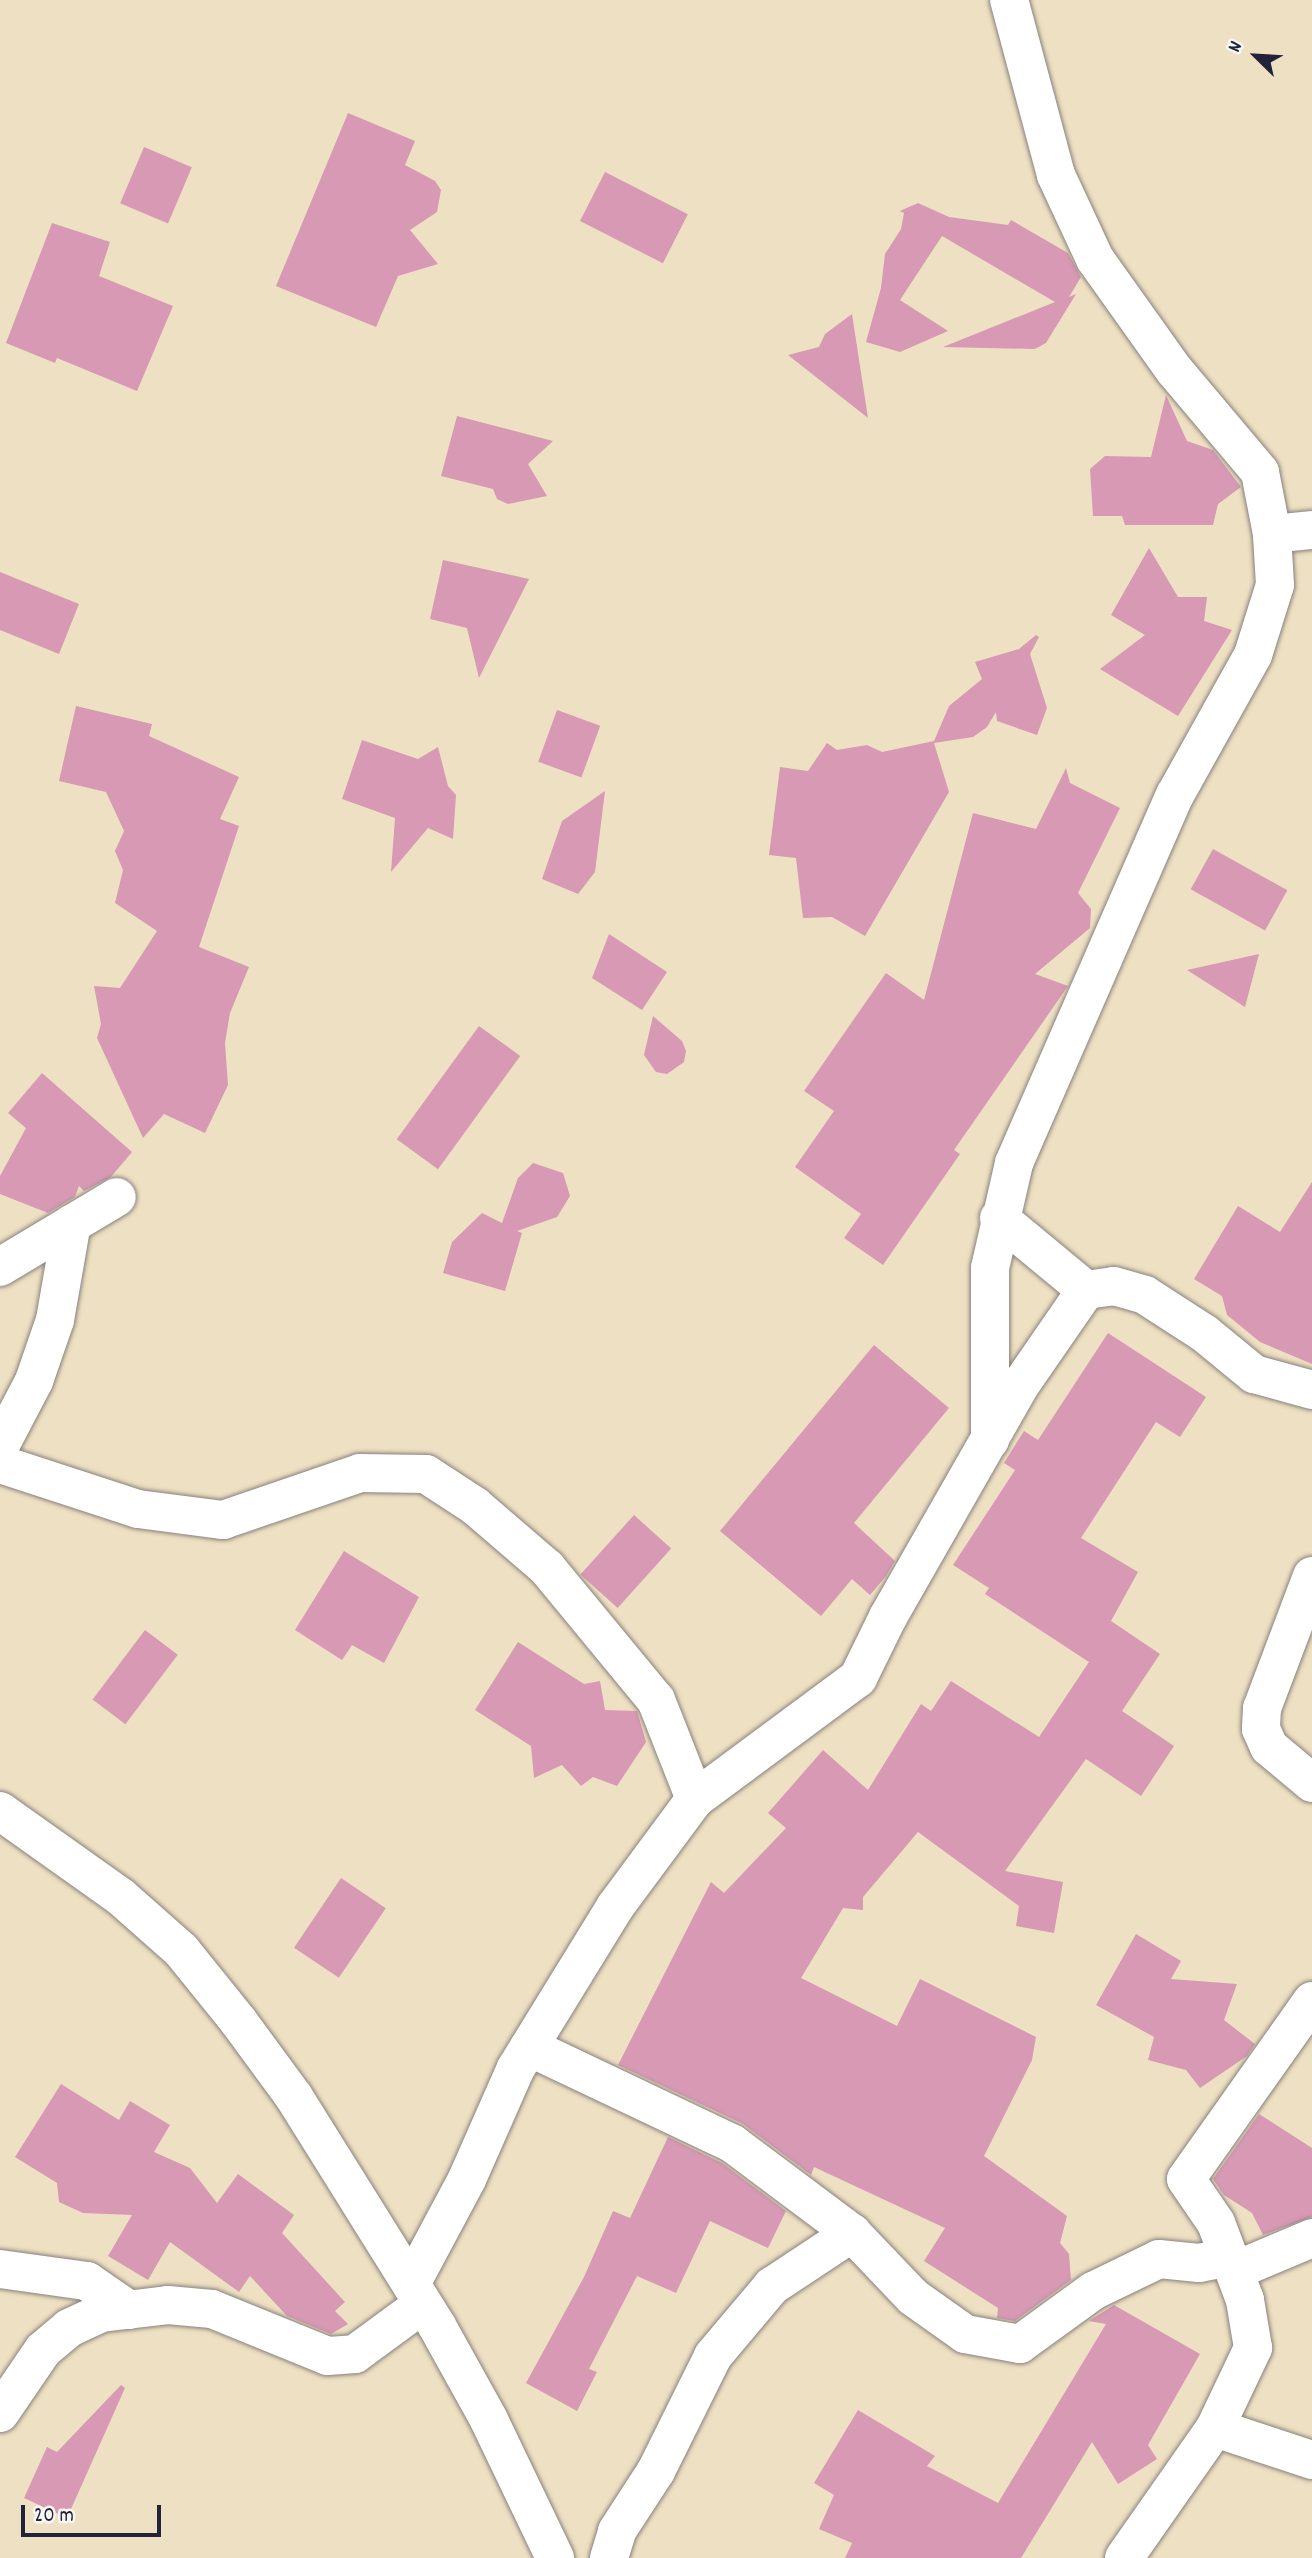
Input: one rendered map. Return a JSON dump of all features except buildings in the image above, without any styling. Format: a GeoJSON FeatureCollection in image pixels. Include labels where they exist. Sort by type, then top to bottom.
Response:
{"type":"FeatureCollection","features":[{"type":"Feature","properties":{"kind":"street"},"geometry":{"type":"LineString","coordinates":[[990,1440],[987,1309],[999,1218],[1014,1163],[1091,979],[1175,796],[1253,655],[1275,585],[1272,534],[1260,471],[1174,370],[1095,259],[1056,175],[1009,0]]}},
{"type":"Feature","properties":{"kind":"street"},"geometry":{"type":"LineString","coordinates":[[1272,534],[1312,530]]}},
{"type":"Feature","properties":{"kind":"street"},"geometry":{"type":"LineString","coordinates":[[0,1267],[117,1197]]}},
{"type":"Feature","properties":{"kind":"street"},"geometry":{"type":"LineString","coordinates":[[999,1218],[1086,1290]]}},
{"type":"Feature","properties":{"kind":"street"},"geometry":{"type":"LineString","coordinates":[[0,1446],[34,1381],[55,1320],[72,1223]]}},
{"type":"Feature","properties":{"kind":"street"},"geometry":{"type":"LineString","coordinates":[[0,2413],[43,2350],[69,2328],[101,2313],[168,2305],[212,2309],[328,2356],[355,2354],[417,2294],[529,2047],[615,1907],[695,1799],[859,1678],[888,1616],[1019,1387],[1086,1290],[1114,1286],[1145,1295],[1204,1333],[1254,1374],[1312,1390]]}},
{"type":"Feature","properties":{"kind":"street"},"geometry":{"type":"LineString","coordinates":[[0,1464],[138,1509],[223,1520],[360,1474],[426,1474],[475,1506],[547,1568],[656,1700],[695,1799]]}},
{"type":"Feature","properties":{"kind":"street"},"geometry":{"type":"LineString","coordinates":[[1312,1576],[1262,1708],[1261,1729],[1277,1755],[1312,1783]]}},
{"type":"Feature","properties":{"kind":"street"},"geometry":{"type":"LineString","coordinates":[[5,1825],[121,1897],[181,1950],[294,2097],[417,2294],[489,2420],[555,2558]]}},
{"type":"Feature","properties":{"kind":"street"},"geometry":{"type":"LineString","coordinates":[[1124,2558],[1215,2428],[1253,2348],[1245,2300],[1232,2264],[1216,2224],[1186,2179],[1312,2001]]}},
{"type":"Feature","properties":{"kind":"street"},"geometry":{"type":"LineString","coordinates":[[529,2047],[733,2144],[852,2233],[913,2297],[965,2334],[1020,2344],[1093,2291],[1159,2259],[1232,2264],[1312,2238]]}},
{"type":"Feature","properties":{"kind":"street"},"geometry":{"type":"LineString","coordinates":[[609,2558],[617,2531],[656,2471],[713,2356],[772,2286],[852,2233]]}},
{"type":"Feature","properties":{"kind":"street"},"geometry":{"type":"LineString","coordinates":[[0,2269],[87,2281],[129,2310]]}},
{"type":"Feature","properties":{"kind":"street"},"geometry":{"type":"LineString","coordinates":[[1215,2428],[1312,2460]]}}]}
